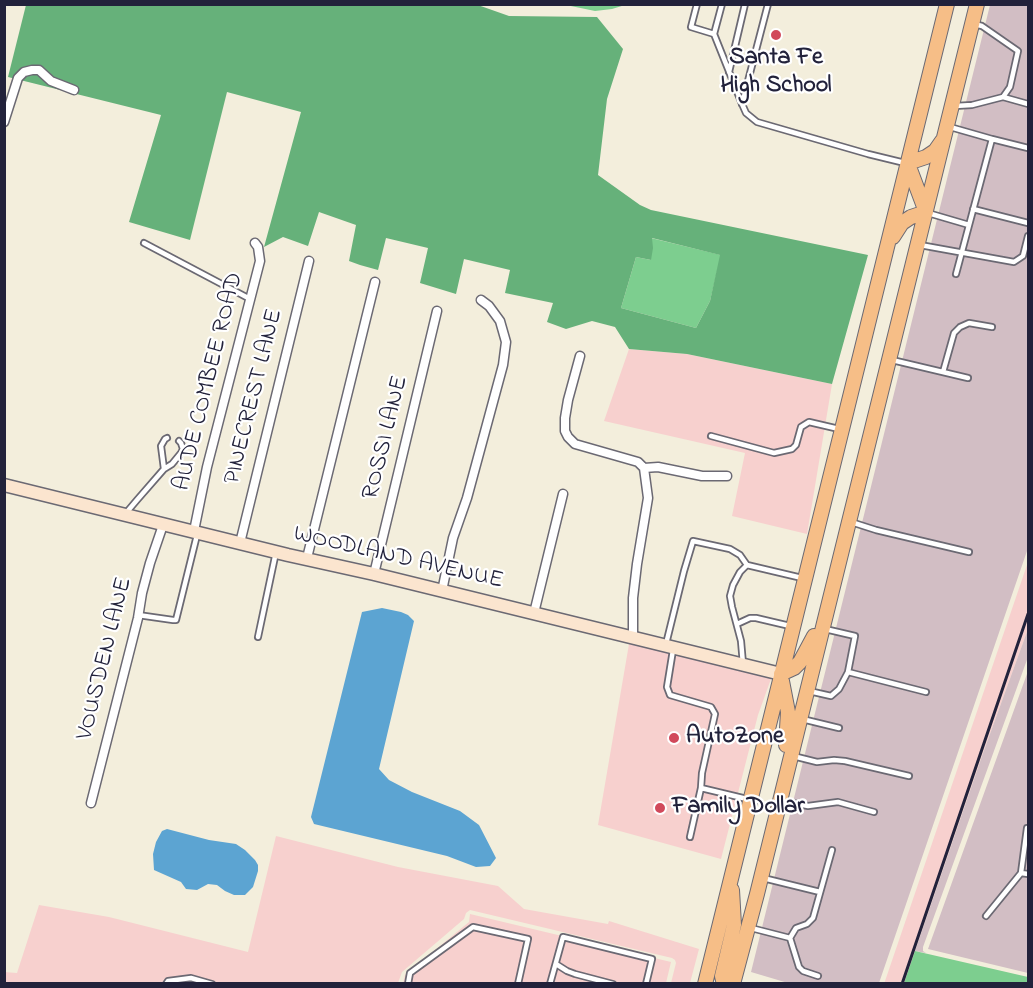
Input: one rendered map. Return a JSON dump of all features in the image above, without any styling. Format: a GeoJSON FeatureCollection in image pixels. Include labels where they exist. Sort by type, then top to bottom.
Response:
{"type":"FeatureCollection","features":[{"type":"Feature","properties":{"kind":"main road"},"geometry":{"type":"LineString","coordinates":[[705,984],[947,4]]}},
{"type":"Feature","properties":{"kind":"main road"},"geometry":{"type":"LineString","coordinates":[[733,984],[977,4]]}},
{"type":"Feature","properties":{"kind":"main road"},"geometry":{"type":"LineString","coordinates":[[908,163],[926,157],[935,151],[945,132]]}},
{"type":"Feature","properties":{"kind":"main road"},"geometry":{"type":"LineString","coordinates":[[908,163],[926,212]]}},
{"type":"Feature","properties":{"kind":"main road"},"geometry":{"type":"LineString","coordinates":[[887,247],[902,223],[926,212]]}},
{"type":"Feature","properties":{"kind":"main road"},"geometry":{"type":"LineString","coordinates":[[781,674],[794,668],[805,655],[828,604]]}},
{"type":"Feature","properties":{"kind":"main road"},"geometry":{"type":"LineString","coordinates":[[781,674],[788,712],[783,783]]}},
{"type":"Feature","properties":{"kind":"main road"},"geometry":{"type":"LineString","coordinates":[[724,984],[722,976],[734,925],[731,876]]}},
{"type":"Feature","properties":{"kind":"street"},"geometry":{"type":"LineString","coordinates":[[4,122],[18,78],[24,72],[39,70],[51,81],[75,90]]}},
{"type":"Feature","properties":{"kind":"street","name":"AUDE COMBEE ROAD"},"geometry":{"type":"LineString","coordinates":[[196,532],[207,467],[260,261],[258,247],[255,243]]}},
{"type":"Feature","properties":{"kind":"street","name":"PINECREST LANE"},"geometry":{"type":"LineString","coordinates":[[240,543],[309,261]]}},
{"type":"Feature","properties":{"kind":"street"},"geometry":{"type":"LineString","coordinates":[[307,558],[375,282]]}},
{"type":"Feature","properties":{"kind":"street"},"geometry":{"type":"LineString","coordinates":[[442,591],[453,538],[467,498],[503,364],[506,342],[500,321],[489,306],[481,300]]}},
{"type":"Feature","properties":{"kind":"street","name":"ROSSI LANE"},"geometry":{"type":"LineString","coordinates":[[374,574],[437,311]]}},
{"type":"Feature","properties":{"kind":"street"},"geometry":{"type":"LineString","coordinates":[[580,356],[565,418],[565,431],[568,437],[575,444],[638,462],[644,468],[648,498],[634,587],[633,637]]}},
{"type":"Feature","properties":{"kind":"street"},"geometry":{"type":"LineString","coordinates":[[644,468],[658,467],[702,476],[727,476]]}},
{"type":"Feature","properties":{"kind":"street","name":"WOODLAND AVENUE"},"geometry":{"type":"LineString","coordinates":[[4,485],[781,674]]}},
{"type":"Feature","properties":{"kind":"street"},"geometry":{"type":"LineString","coordinates":[[534,613],[563,494]]}},
{"type":"Feature","properties":{"kind":"street","name":"VOUSDEN LANE"},"geometry":{"type":"LineString","coordinates":[[91,803],[142,593],[163,525]]}},
{"type":"Feature","properties":{"kind":"lane"},"geometry":{"type":"LineString","coordinates":[[696,4],[691,27],[714,34]]}},
{"type":"Feature","properties":{"kind":"lane"},"geometry":{"type":"LineString","coordinates":[[722,4],[714,34],[742,104],[746,112],[757,122],[908,163]]}},
{"type":"Feature","properties":{"kind":"lane"},"geometry":{"type":"LineString","coordinates":[[729,73],[745,4]]}},
{"type":"Feature","properties":{"kind":"lane"},"geometry":{"type":"LineString","coordinates":[[742,104],[768,4]]}},
{"type":"Feature","properties":{"kind":"lane"},"geometry":{"type":"LineString","coordinates":[[972,23],[982,26],[1018,51],[1010,87],[1003,97]]}},
{"type":"Feature","properties":{"kind":"lane"},"geometry":{"type":"LineString","coordinates":[[952,106],[972,105],[1003,97],[1029,104]]}},
{"type":"Feature","properties":{"kind":"lane"},"geometry":{"type":"LineString","coordinates":[[945,132],[992,139],[1029,148]]}},
{"type":"Feature","properties":{"kind":"lane"},"geometry":{"type":"LineString","coordinates":[[956,274],[992,139]]}},
{"type":"Feature","properties":{"kind":"lane"},"geometry":{"type":"LineString","coordinates":[[973,209],[1029,223]]}},
{"type":"Feature","properties":{"kind":"lane"},"geometry":{"type":"LineString","coordinates":[[926,212],[969,225]]}},
{"type":"Feature","properties":{"kind":"lane"},"geometry":{"type":"LineString","coordinates":[[918,245],[1014,262],[1023,256],[1029,236]]}},
{"type":"Feature","properties":{"kind":"lane"},"geometry":{"type":"LineString","coordinates":[[144,243],[250,299]]}},
{"type":"Feature","properties":{"kind":"lane"},"geometry":{"type":"LineString","coordinates":[[943,372],[954,333],[960,327],[969,323],[992,327]]}},
{"type":"Feature","properties":{"kind":"lane"},"geometry":{"type":"LineString","coordinates":[[889,359],[968,378]]}},
{"type":"Feature","properties":{"kind":"lane"},"geometry":{"type":"LineString","coordinates":[[711,436],[774,453],[792,449],[796,445],[801,427],[809,422],[842,430]]}},
{"type":"Feature","properties":{"kind":"lane"},"geometry":{"type":"LineString","coordinates":[[164,470],[160,446],[167,438]]}},
{"type":"Feature","properties":{"kind":"lane"},"geometry":{"type":"LineString","coordinates":[[124,515],[181,453],[183,449],[179,441]]}},
{"type":"Feature","properties":{"kind":"lane"},"geometry":{"type":"LineString","coordinates":[[849,521],[876,530],[969,552]]}},
{"type":"Feature","properties":{"kind":"lane"},"geometry":{"type":"LineString","coordinates":[[138,615],[176,620],[196,532]]}},
{"type":"Feature","properties":{"kind":"lane"},"geometry":{"type":"LineString","coordinates":[[690,837],[715,714],[711,707],[670,695],[667,687],[670,646],[682,578],[693,541],[730,549],[740,555],[747,564],[805,579]]}},
{"type":"Feature","properties":{"kind":"lane"},"geometry":{"type":"LineString","coordinates":[[258,637],[276,552]]}},
{"type":"Feature","properties":{"kind":"lane"},"geometry":{"type":"LineString","coordinates":[[742,664],[741,641],[731,600],[731,590],[747,564]]}},
{"type":"Feature","properties":{"kind":"lane"},"geometry":{"type":"LineString","coordinates":[[737,624],[750,618],[756,618],[793,627]]}},
{"type":"Feature","properties":{"kind":"lane"},"geometry":{"type":"LineString","coordinates":[[806,691],[831,696],[839,689],[848,672],[855,636],[822,628]]}},
{"type":"Feature","properties":{"kind":"lane"},"geometry":{"type":"LineString","coordinates":[[848,672],[926,692]]}},
{"type":"Feature","properties":{"kind":"lane"},"geometry":{"type":"LineString","coordinates":[[799,718],[839,728]]}},
{"type":"Feature","properties":{"kind":"lane"},"geometry":{"type":"LineString","coordinates":[[790,756],[817,762],[845,761],[909,776]]}},
{"type":"Feature","properties":{"kind":"lane"},"geometry":{"type":"LineString","coordinates":[[701,788],[750,799]]}},
{"type":"Feature","properties":{"kind":"lane"},"geometry":{"type":"LineString","coordinates":[[779,801],[808,806],[838,802],[874,812]]}},
{"type":"Feature","properties":{"kind":"lane"},"geometry":{"type":"LineString","coordinates":[[986,916],[1021,873],[1028,828]]}},
{"type":"Feature","properties":{"kind":"lane"},"geometry":{"type":"LineString","coordinates":[[790,938],[796,928],[807,924],[813,918],[832,850]]}},
{"type":"Feature","properties":{"kind":"lane"},"geometry":{"type":"LineString","coordinates":[[1021,873],[1029,874]]}},
{"type":"Feature","properties":{"kind":"lane"},"geometry":{"type":"LineString","coordinates":[[761,877],[820,892]]}},
{"type":"Feature","properties":{"kind":"lane"},"geometry":{"type":"LineString","coordinates":[[408,984],[410,973],[473,927],[528,939],[518,984]]}},
{"type":"Feature","properties":{"kind":"lane"},"geometry":{"type":"LineString","coordinates":[[748,928],[790,938]]}},
{"type":"Feature","properties":{"kind":"lane"},"geometry":{"type":"LineString","coordinates":[[550,984],[562,937],[652,959],[646,984]]}},
{"type":"Feature","properties":{"kind":"lane"},"geometry":{"type":"LineString","coordinates":[[790,938],[797,965],[803,971],[818,976]]}},
{"type":"Feature","properties":{"kind":"lane"},"geometry":{"type":"LineString","coordinates":[[555,964],[575,974],[613,984]]}},
{"type":"Feature","properties":{"kind":"lane"},"geometry":{"type":"LineString","coordinates":[[166,984],[168,981],[191,978],[212,984]]}},
{"type":"Feature","properties":{"kind":"shaded area"},"geometry":{"type":"Polygon","coordinates":[[[990,5],[1028,5],[1028,548],[879,983],[788,983],[751,972],[990,5]]]}},
{"type":"Feature","properties":{"kind":"shaded area"},"geometry":{"type":"Polygon","coordinates":[[[629,349],[687,354],[832,384],[807,534],[732,516],[745,453],[604,421],[629,349]]]}},
{"type":"Feature","properties":{"kind":"shaded area"},"geometry":{"type":"Polygon","coordinates":[[[1028,562],[1028,629],[904,983],[884,984],[1028,562]]]}},
{"type":"Feature","properties":{"kind":"shaded area"},"geometry":{"type":"Polygon","coordinates":[[[1028,629],[1028,657],[923,947],[926,953],[915,951],[982,756],[1028,629]]]}},
{"type":"Feature","properties":{"kind":"shaded area"},"geometry":{"type":"Polygon","coordinates":[[[629,644],[772,676],[758,715],[721,859],[598,825],[629,644]]]}},
{"type":"Feature","properties":{"kind":"shaded area"},"geometry":{"type":"Polygon","coordinates":[[[1028,671],[1028,973],[928,949],[1028,671]]]}},
{"type":"Feature","properties":{"kind":"shaded area"},"geometry":{"type":"Polygon","coordinates":[[[276,836],[398,867],[498,886],[524,909],[608,924],[609,921],[699,949],[690,983],[671,983],[676,963],[672,958],[470,910],[464,919],[402,972],[398,983],[5,984],[4,972],[17,973],[39,905],[109,917],[248,952],[276,836]]]}},
{"type":"Feature","properties":{"kind":"shaded area"},"geometry":{"type":"Polygon","coordinates":[[[470,914],[671,962],[666,983],[403,984],[405,975],[469,922],[470,914]]]}},
{"type":"Feature","properties":{"kind":"green space"},"geometry":{"type":"Polygon","coordinates":[[[475,4],[509,16],[597,17],[623,49],[607,99],[598,175],[640,205],[651,210],[868,255],[832,384],[687,354],[629,349],[615,327],[592,321],[566,329],[547,322],[553,303],[505,293],[510,270],[464,259],[456,294],[420,283],[428,248],[386,238],[378,270],[360,265],[349,261],[356,225],[319,212],[308,246],[283,237],[264,247],[301,112],[227,92],[190,240],[129,222],[161,115],[8,77],[26,5],[475,4]],[[652,238],[651,260],[636,257],[621,308],[696,328],[710,301],[720,255],[652,238]]]}},
{"type":"Feature","properties":{"kind":"green space"},"geometry":{"type":"Polygon","coordinates":[[[566,5],[625,5],[595,11],[566,5]]]}},
{"type":"Feature","properties":{"kind":"green space"},"geometry":{"type":"Polygon","coordinates":[[[651,238],[721,255],[710,301],[696,328],[621,308],[636,257],[651,260],[651,238]]]}},
{"type":"Feature","properties":{"kind":"green space"},"geometry":{"type":"Polygon","coordinates":[[[915,951],[1028,977],[1028,983],[904,983],[915,951]]]}},
{"type":"Feature","properties":{"kind":"water"},"geometry":{"type":"Polygon","coordinates":[[[382,608],[401,612],[414,621],[379,769],[389,780],[460,811],[479,825],[496,858],[490,866],[476,867],[447,856],[314,824],[311,817],[362,612],[382,608]]]}},
{"type":"Feature","properties":{"kind":"water"},"geometry":{"type":"Polygon","coordinates":[[[167,829],[209,840],[236,844],[245,850],[258,865],[253,887],[245,895],[234,895],[217,885],[208,884],[197,890],[186,889],[181,882],[154,870],[153,854],[156,842],[162,831],[167,829]]]}},
{"type":"Feature","properties":{"kind":"railway"},"geometry":{"type":"LineString","coordinates":[[902,984],[1028,614]]}},
{"type":"Feature","properties":{"kind":"place","name":"Santa Fe High School"},"geometry":{"type":"Point","coordinates":[776,35]}},
{"type":"Feature","properties":{"kind":"place","name":"AutoZone"},"geometry":{"type":"Point","coordinates":[674,738]}},
{"type":"Feature","properties":{"kind":"place","name":"Family Dollar"},"geometry":{"type":"Point","coordinates":[660,808]}}]}
